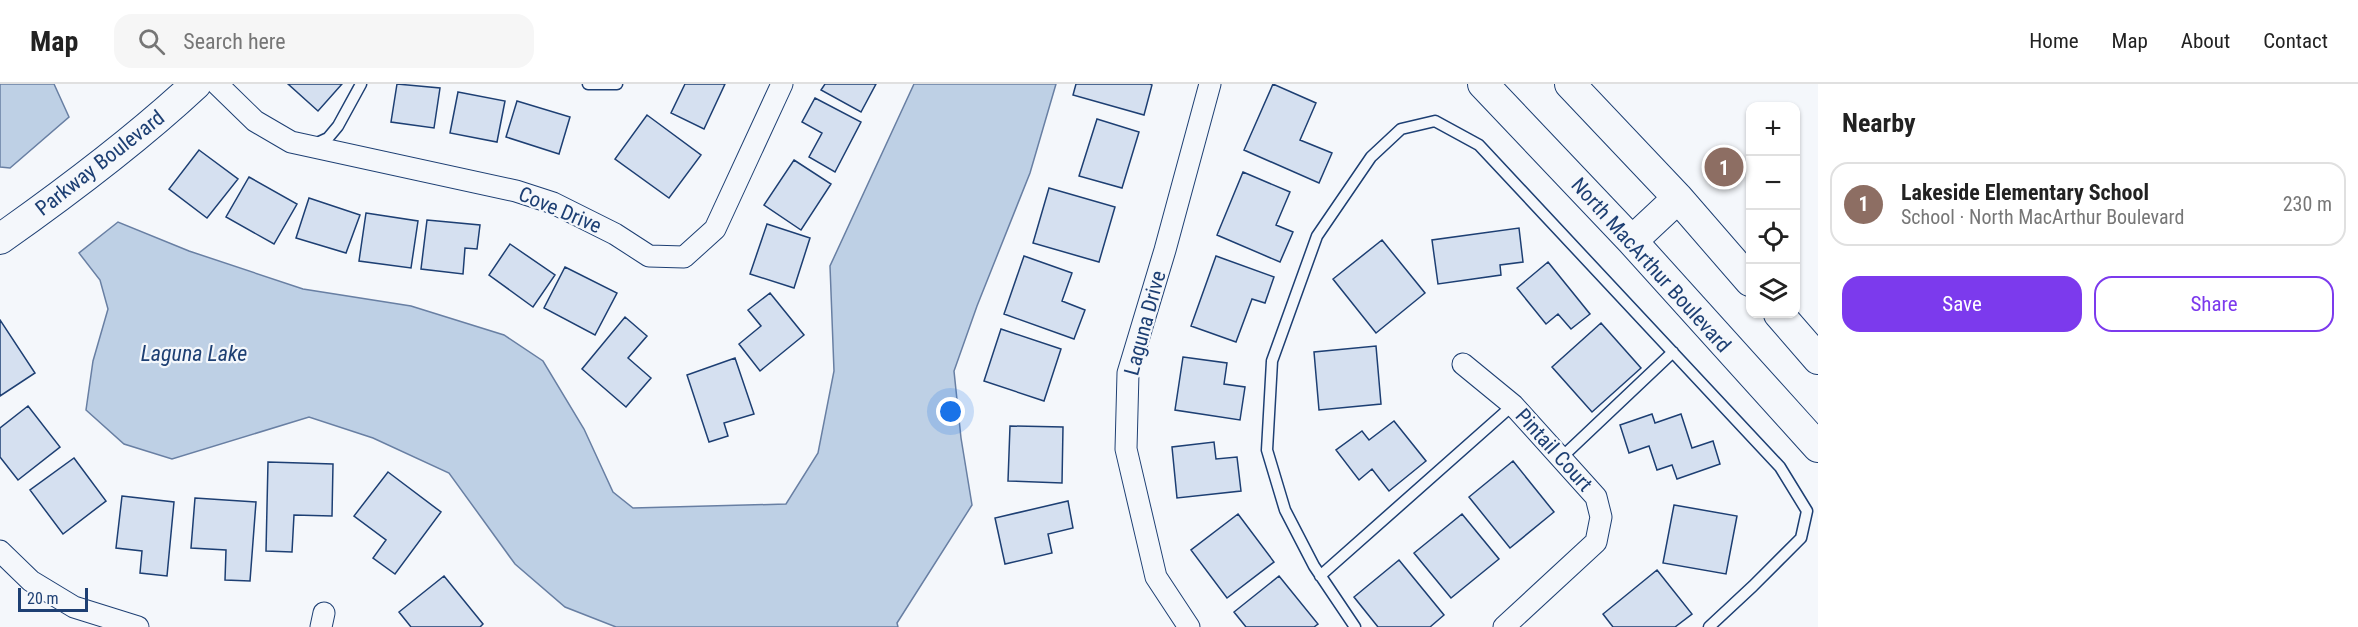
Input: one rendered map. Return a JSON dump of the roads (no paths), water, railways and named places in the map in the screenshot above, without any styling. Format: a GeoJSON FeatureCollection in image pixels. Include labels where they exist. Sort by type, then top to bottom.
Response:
{"type":"FeatureCollection","features":[{"type":"Feature","properties":{"kind":"main road","name":"Parkway Boulevard"},"geometry":{"type":"LineString","coordinates":[[0,239],[171,107],[196,84]]}},
{"type":"Feature","properties":{"kind":"main road","name":"North MacArthur Boulevard"},"geometry":{"type":"LineString","coordinates":[[1483,84],[1632,241],[1818,447]]}},
{"type":"Feature","properties":{"kind":"main road"},"geometry":{"type":"LineString","coordinates":[[1570,84],[1678,198],[1746,276]]}},
{"type":"Feature","properties":{"kind":"main road"},"geometry":{"type":"LineString","coordinates":[[1632,241],[1678,198]]}},
{"type":"Feature","properties":{"kind":"main road"},"geometry":{"type":"LineString","coordinates":[[1782,318],[1818,359]]}},
{"type":"Feature","properties":{"kind":"street","name":"Cove Drive"},"geometry":{"type":"LineString","coordinates":[[217,84],[255,121],[291,142],[516,191],[553,203],[615,234],[649,256],[684,257],[715,229],[782,84]]}},
{"type":"Feature","properties":{"kind":"street","name":"Laguna Drive"},"geometry":{"type":"LineString","coordinates":[[1188,627],[1156,577],[1126,449],[1128,373],[1181,196],[1210,84]]}},
{"type":"Feature","properties":{"kind":"street","name":"Pintail Court"},"geometry":{"type":"LineString","coordinates":[[1463,364],[1513,405],[1596,497],[1601,516],[1596,542],[1504,627]]}},
{"type":"Feature","properties":{"kind":"street"},"geometry":{"type":"LineString","coordinates":[[0,551],[31,581],[74,607],[138,627]]}},
{"type":"Feature","properties":{"kind":"lane"},"geometry":{"type":"LineString","coordinates":[[309,146],[328,138],[338,126],[361,84]]}},
{"type":"Feature","properties":{"kind":"lane"},"geometry":{"type":"LineString","coordinates":[[588,84],[617,84]]}},
{"type":"Feature","properties":{"kind":"lane"},"geometry":{"type":"LineString","coordinates":[[1355,627],[1320,576],[1285,510],[1267,450],[1272,361],[1317,237],[1371,157],[1401,129],[1435,121],[1479,145],[1780,467],[1807,511],[1801,538],[1709,627]]}},
{"type":"Feature","properties":{"kind":"lane"},"geometry":{"type":"LineString","coordinates":[[1561,458],[1672,352]]}},
{"type":"Feature","properties":{"kind":"lane"},"geometry":{"type":"LineString","coordinates":[[1320,576],[1513,405]]}},
{"type":"Feature","properties":{"kind":"water"},"geometry":{"type":"Polygon","coordinates":[[[0,84],[54,84],[69,117],[10,168],[0,167],[0,84]]]}},
{"type":"Feature","properties":{"kind":"water","name":"Laguna Lake"},"geometry":{"type":"Polygon","coordinates":[[[914,84],[1056,84],[1030,173],[977,306],[954,371],[961,438],[972,505],[897,623],[898,627],[616,627],[565,607],[515,564],[449,473],[373,438],[309,417],[172,459],[124,444],[86,410],[93,361],[108,309],[100,280],[79,253],[118,222],[189,251],[303,289],[411,306],[504,335],[543,361],[584,429],[613,492],[633,508],[786,504],[818,453],[834,371],[830,266],[914,84]]]}},
{"type":"Feature","properties":{"kind":"place","name":"Lakeside Elementary School"},"geometry":{"type":"Point","coordinates":[1724,167]}}]}
